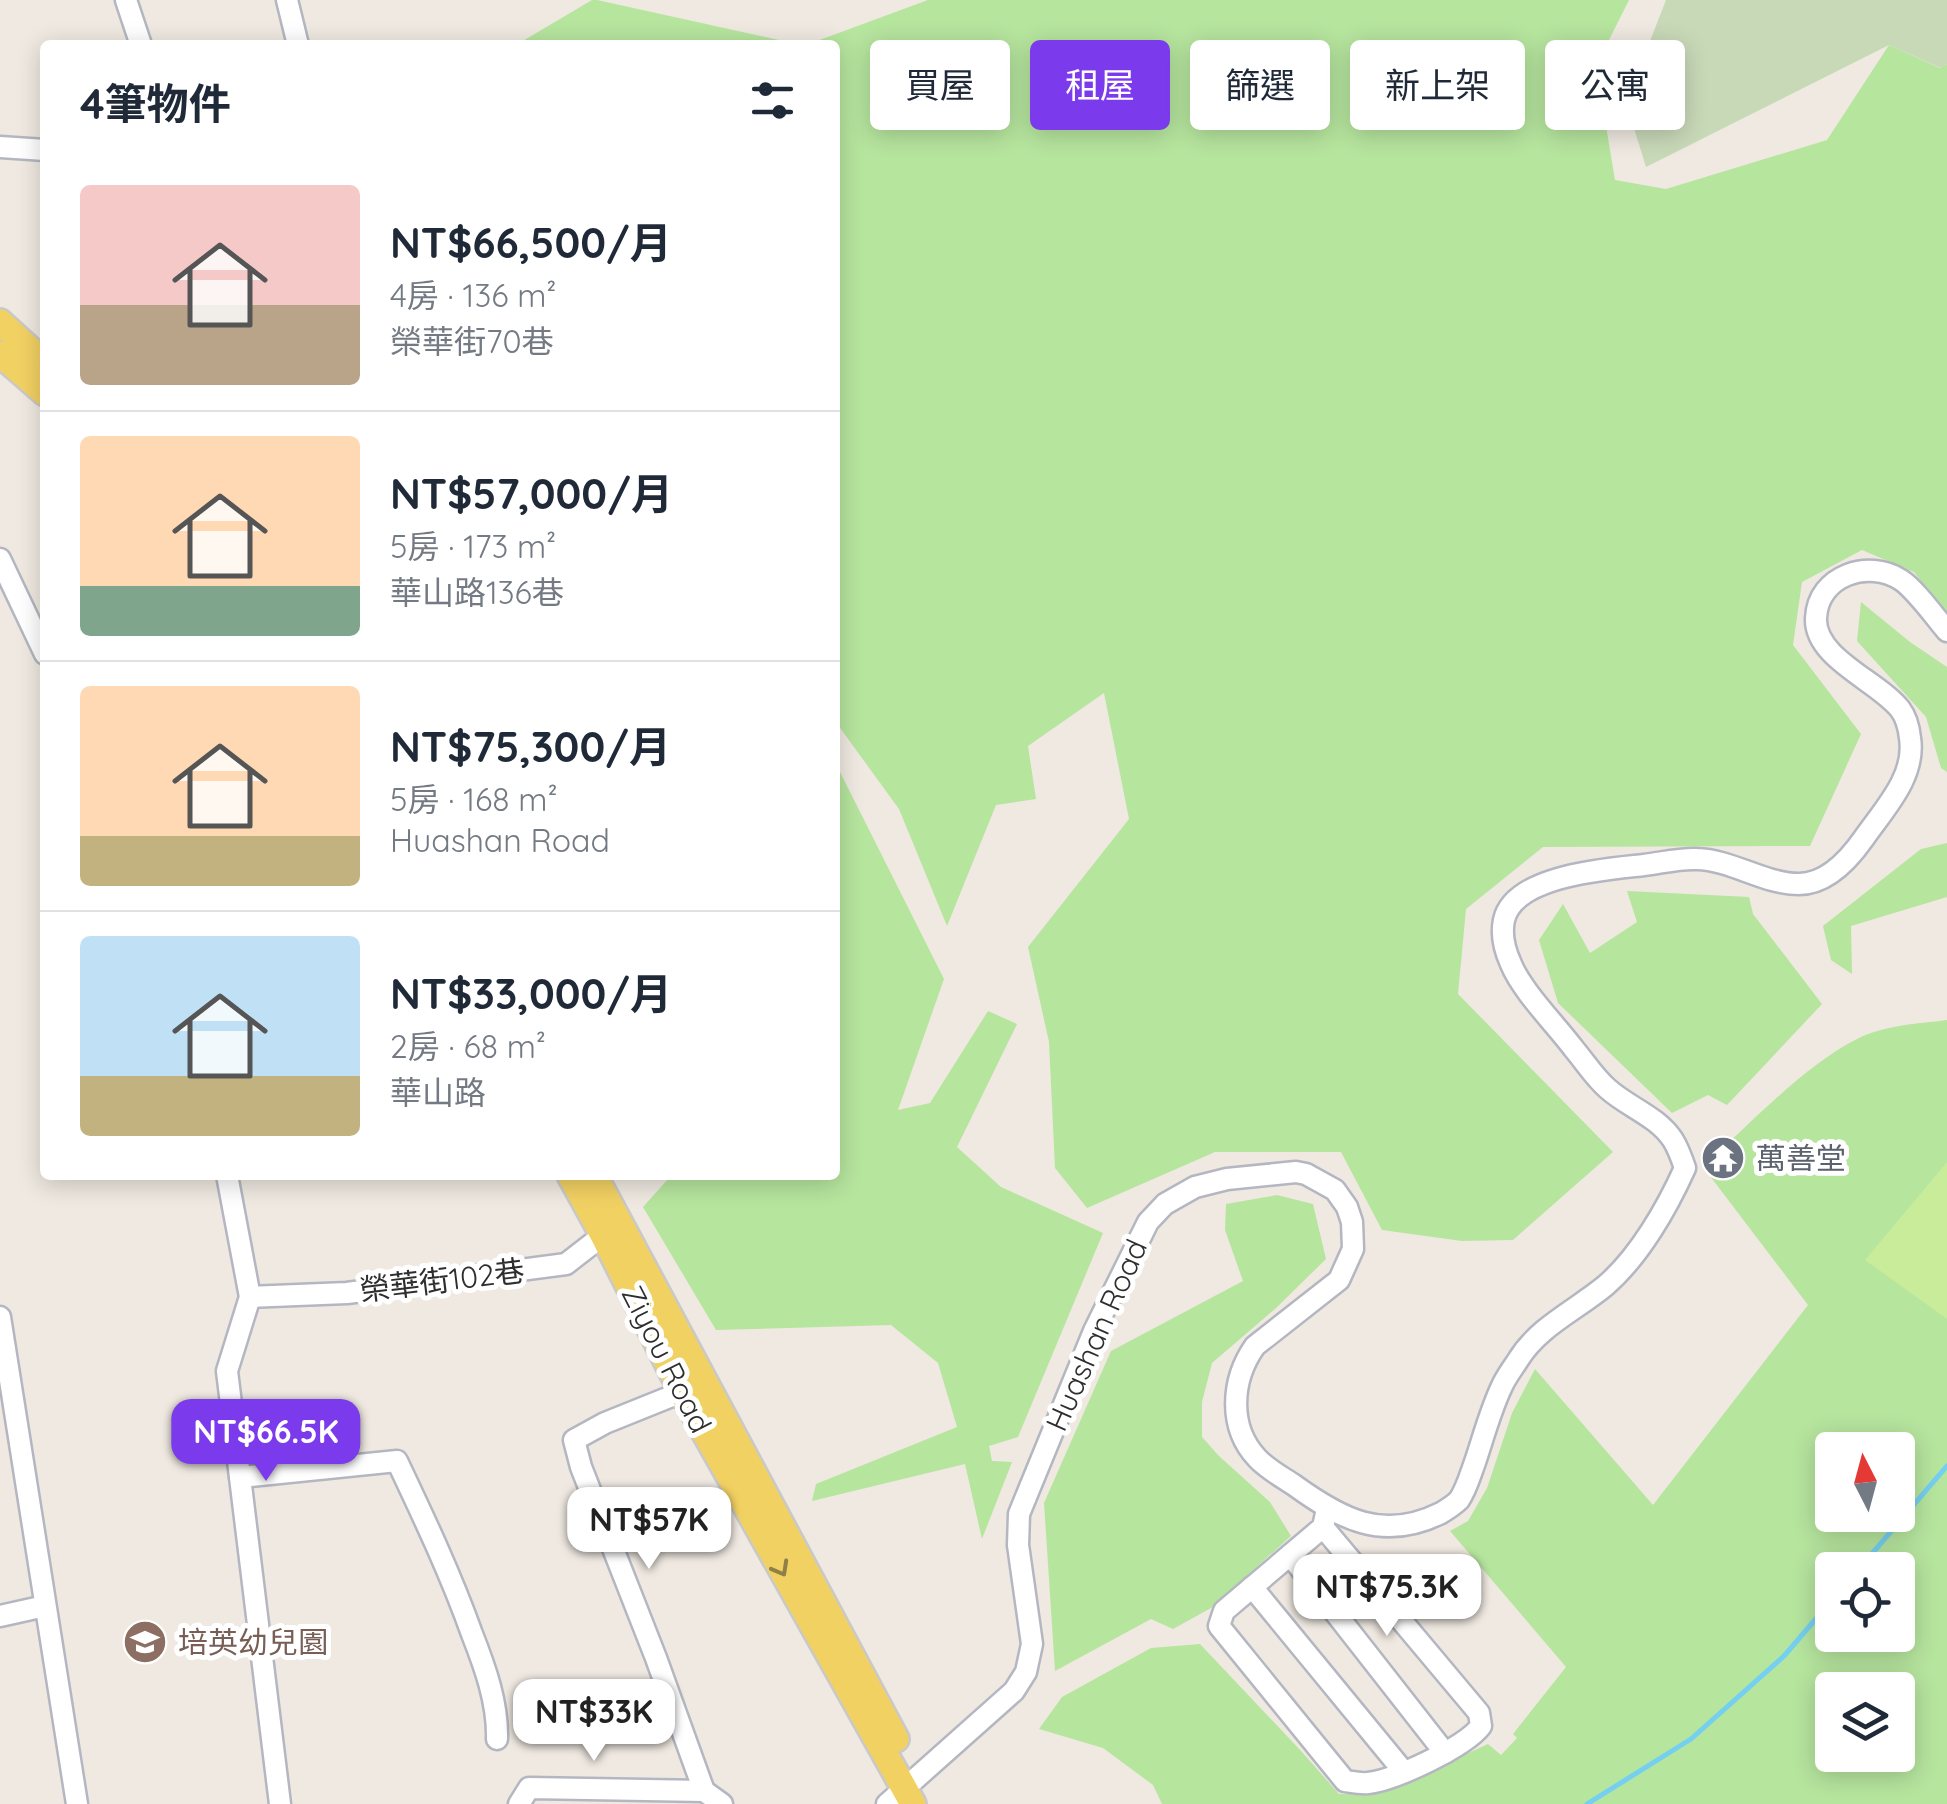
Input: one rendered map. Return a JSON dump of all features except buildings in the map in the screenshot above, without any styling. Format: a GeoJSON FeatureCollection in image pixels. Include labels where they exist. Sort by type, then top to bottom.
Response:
{"type":"FeatureCollection","features":[{"type":"Feature","properties":{"kind":"main road"},"geometry":{"type":"LineString","coordinates":[[0,322],[40,358]]}},
{"type":"Feature","properties":{"kind":"main road"},"geometry":{"type":"LineString","coordinates":[[0,354],[40,390]]}},
{"type":"Feature","properties":{"kind":"main road","name":"Ziyou Road"},"geometry":{"type":"LineString","coordinates":[[574,1180],[612,1228],[905,1794]]}},
{"type":"Feature","properties":{"kind":"main road","name":"Ziyou Road"},"geometry":{"type":"LineString","coordinates":[[596,1180],[682,1392],[905,1794],[932,1804]]}},
{"type":"Feature","properties":{"kind":"street"},"geometry":{"type":"LineString","coordinates":[[126,0],[139,40]]}},
{"type":"Feature","properties":{"kind":"street"},"geometry":{"type":"LineString","coordinates":[[286,0],[297,40]]}},
{"type":"Feature","properties":{"kind":"street"},"geometry":{"type":"LineString","coordinates":[[0,147],[40,150]]}},
{"type":"Feature","properties":{"kind":"street"},"geometry":{"type":"LineString","coordinates":[[0,559],[40,643]]}},
{"type":"Feature","properties":{"kind":"street","name":"Huashan Road"},"geometry":{"type":"LineString","coordinates":[[905,1794],[1014,1692],[1026,1672],[1032,1644],[1018,1545],[1018,1514],[1094,1332],[1148,1222],[1165,1204],[1194,1187],[1296,1172],[1336,1190],[1352,1222],[1353,1249],[1339,1280],[1255,1346],[1246,1360],[1236,1391],[1237,1420],[1244,1442],[1260,1462],[1325,1518],[1403,1527],[1442,1513],[1459,1500],[1502,1386],[1523,1352],[1560,1318],[1606,1285],[1642,1244],[1675,1192],[1685,1168],[1674,1140],[1658,1123],[1606,1088],[1511,967],[1503,939],[1504,918],[1512,904],[1527,892],[1552,880],[1600,870],[1697,859],[1781,882],[1802,884],[1828,876],[1856,850],[1906,776],[1911,743],[1900,709],[1823,644],[1816,620],[1820,601],[1833,582],[1850,572],[1879,571],[1902,581],[1947,630]]}},
{"type":"Feature","properties":{"kind":"street"},"geometry":{"type":"LineString","coordinates":[[228,1180],[250,1297],[227,1371],[280,1804]]}},
{"type":"Feature","properties":{"kind":"street","name":"榮華街102巷"},"geometry":{"type":"LineString","coordinates":[[250,1297],[347,1292],[566,1264],[612,1228]]}},
{"type":"Feature","properties":{"kind":"street"},"geometry":{"type":"LineString","coordinates":[[0,1317],[77,1804]]}},
{"type":"Feature","properties":{"kind":"street"},"geometry":{"type":"LineString","coordinates":[[682,1392],[574,1440],[704,1790],[722,1804]]}},
{"type":"Feature","properties":{"kind":"street"},"geometry":{"type":"LineString","coordinates":[[240,1477],[397,1461],[480,1654],[498,1720],[497,1740]]}},
{"type":"Feature","properties":{"kind":"street"},"geometry":{"type":"LineString","coordinates":[[1325,1518],[1479,1713],[1476,1733],[1404,1772],[1368,1784],[1344,1781],[1219,1626],[1224,1611],[1290,1555],[1325,1518]]}},
{"type":"Feature","properties":{"kind":"street"},"geometry":{"type":"LineString","coordinates":[[1290,1555],[1444,1753]]}},
{"type":"Feature","properties":{"kind":"street"},"geometry":{"type":"LineString","coordinates":[[1252,1587],[1404,1772]]}},
{"type":"Feature","properties":{"kind":"street"},"geometry":{"type":"LineString","coordinates":[[0,1616],[45,1606]]}},
{"type":"Feature","properties":{"kind":"street"},"geometry":{"type":"LineString","coordinates":[[520,1804],[529,1788],[704,1790]]}},
{"type":"Feature","properties":{"kind":"green space"},"geometry":{"type":"Polygon","coordinates":[[[597,0],[779,40],[524,40],[597,0]]]}},
{"type":"Feature","properties":{"kind":"green space"},"geometry":{"type":"Polygon","coordinates":[[[928,0],[1629,0],[1609,40],[1545,40],[1545,130],[1607,130],[1615,180],[1666,189],[1827,140],[1889,45],[1940,68],[1947,64],[1947,614],[1914,572],[1862,550],[1802,582],[1793,645],[1861,734],[1810,846],[1543,847],[1466,909],[1458,994],[1613,1152],[1513,1240],[1462,1241],[1382,1230],[1341,1152],[1215,1152],[1087,1208],[1055,1168],[1049,1042],[1028,947],[1129,819],[1104,693],[1028,746],[1036,799],[996,805],[947,926],[899,809],[840,728],[840,40],[820,40],[928,0]]]}},
{"type":"Feature","properties":{"kind":"green space"},"geometry":{"type":"Polygon","coordinates":[[[1666,0],[1947,0],[1947,64],[1941,68],[1889,45],[1646,167],[1635,130],[1685,130],[1685,40],[1650,40],[1666,0]]]}},
{"type":"Feature","properties":{"kind":"green space"},"geometry":{"type":"Polygon","coordinates":[[[1861,602],[1947,667],[1947,772],[1941,768],[1926,717],[1857,641],[1861,602]]]}},
{"type":"Feature","properties":{"kind":"green space"},"geometry":{"type":"Polygon","coordinates":[[[840,772],[944,979],[898,1110],[930,1103],[988,1011],[1017,1024],[957,1147],[1001,1187],[1103,1233],[1018,1437],[989,1446],[992,1461],[1012,1462],[982,1539],[965,1464],[812,1501],[816,1484],[957,1427],[938,1363],[891,1325],[716,1330],[643,1207],[667,1180],[840,1180],[840,772]]]}},
{"type":"Feature","properties":{"kind":"green space"},"geometry":{"type":"Polygon","coordinates":[[[1947,843],[1947,897],[1851,926],[1852,974],[1831,960],[1823,926],[1921,849],[1947,843]]]}},
{"type":"Feature","properties":{"kind":"green space"},"geometry":{"type":"Polygon","coordinates":[[[1627,891],[1749,897],[1753,914],[1822,1004],[1727,1105],[1708,1095],[1672,1113],[1558,1003],[1539,940],[1563,904],[1590,953],[1637,922],[1627,891]]]}},
{"type":"Feature","properties":{"kind":"green space"},"geometry":{"type":"Polygon","coordinates":[[[1947,1020],[1947,1804],[1162,1804],[1153,1785],[1103,1748],[1039,1729],[1062,1697],[1151,1648],[1200,1644],[1339,1794],[1388,1790],[1488,1744],[1501,1755],[1566,1667],[1450,1531],[1468,1521],[1487,1488],[1512,1413],[1535,1369],[1653,1505],[1808,1305],[1710,1176],[1708,1162],[1779,1096],[1837,1050],[1878,1031],[1947,1020]]]}},
{"type":"Feature","properties":{"kind":"green space"},"geometry":{"type":"Polygon","coordinates":[[[1947,1162],[1947,1319],[1865,1260],[1947,1162]]]}},
{"type":"Feature","properties":{"kind":"green space"},"geometry":{"type":"Polygon","coordinates":[[[1277,1195],[1313,1204],[1326,1259],[1212,1363],[1202,1402],[1202,1437],[1270,1502],[1291,1536],[1211,1608],[1173,1629],[1151,1619],[1055,1671],[1044,1503],[1111,1351],[1243,1281],[1225,1230],[1226,1204],[1277,1195]]]}},
{"type":"Feature","properties":{"kind":"waterway"},"geometry":{"type":"LineString","coordinates":[[1873,1552],[1947,1466]]}},
{"type":"Feature","properties":{"kind":"waterway"},"geometry":{"type":"LineString","coordinates":[[1587,1804],[1691,1739],[1784,1656],[1815,1620]]}},
{"type":"Feature","properties":{"kind":"place","name":"萬善堂"},"geometry":{"type":"Point","coordinates":[1723,1158]}},
{"type":"Feature","properties":{"kind":"place","name":"培英幼兒園"},"geometry":{"type":"Point","coordinates":[145,1642]}}]}
